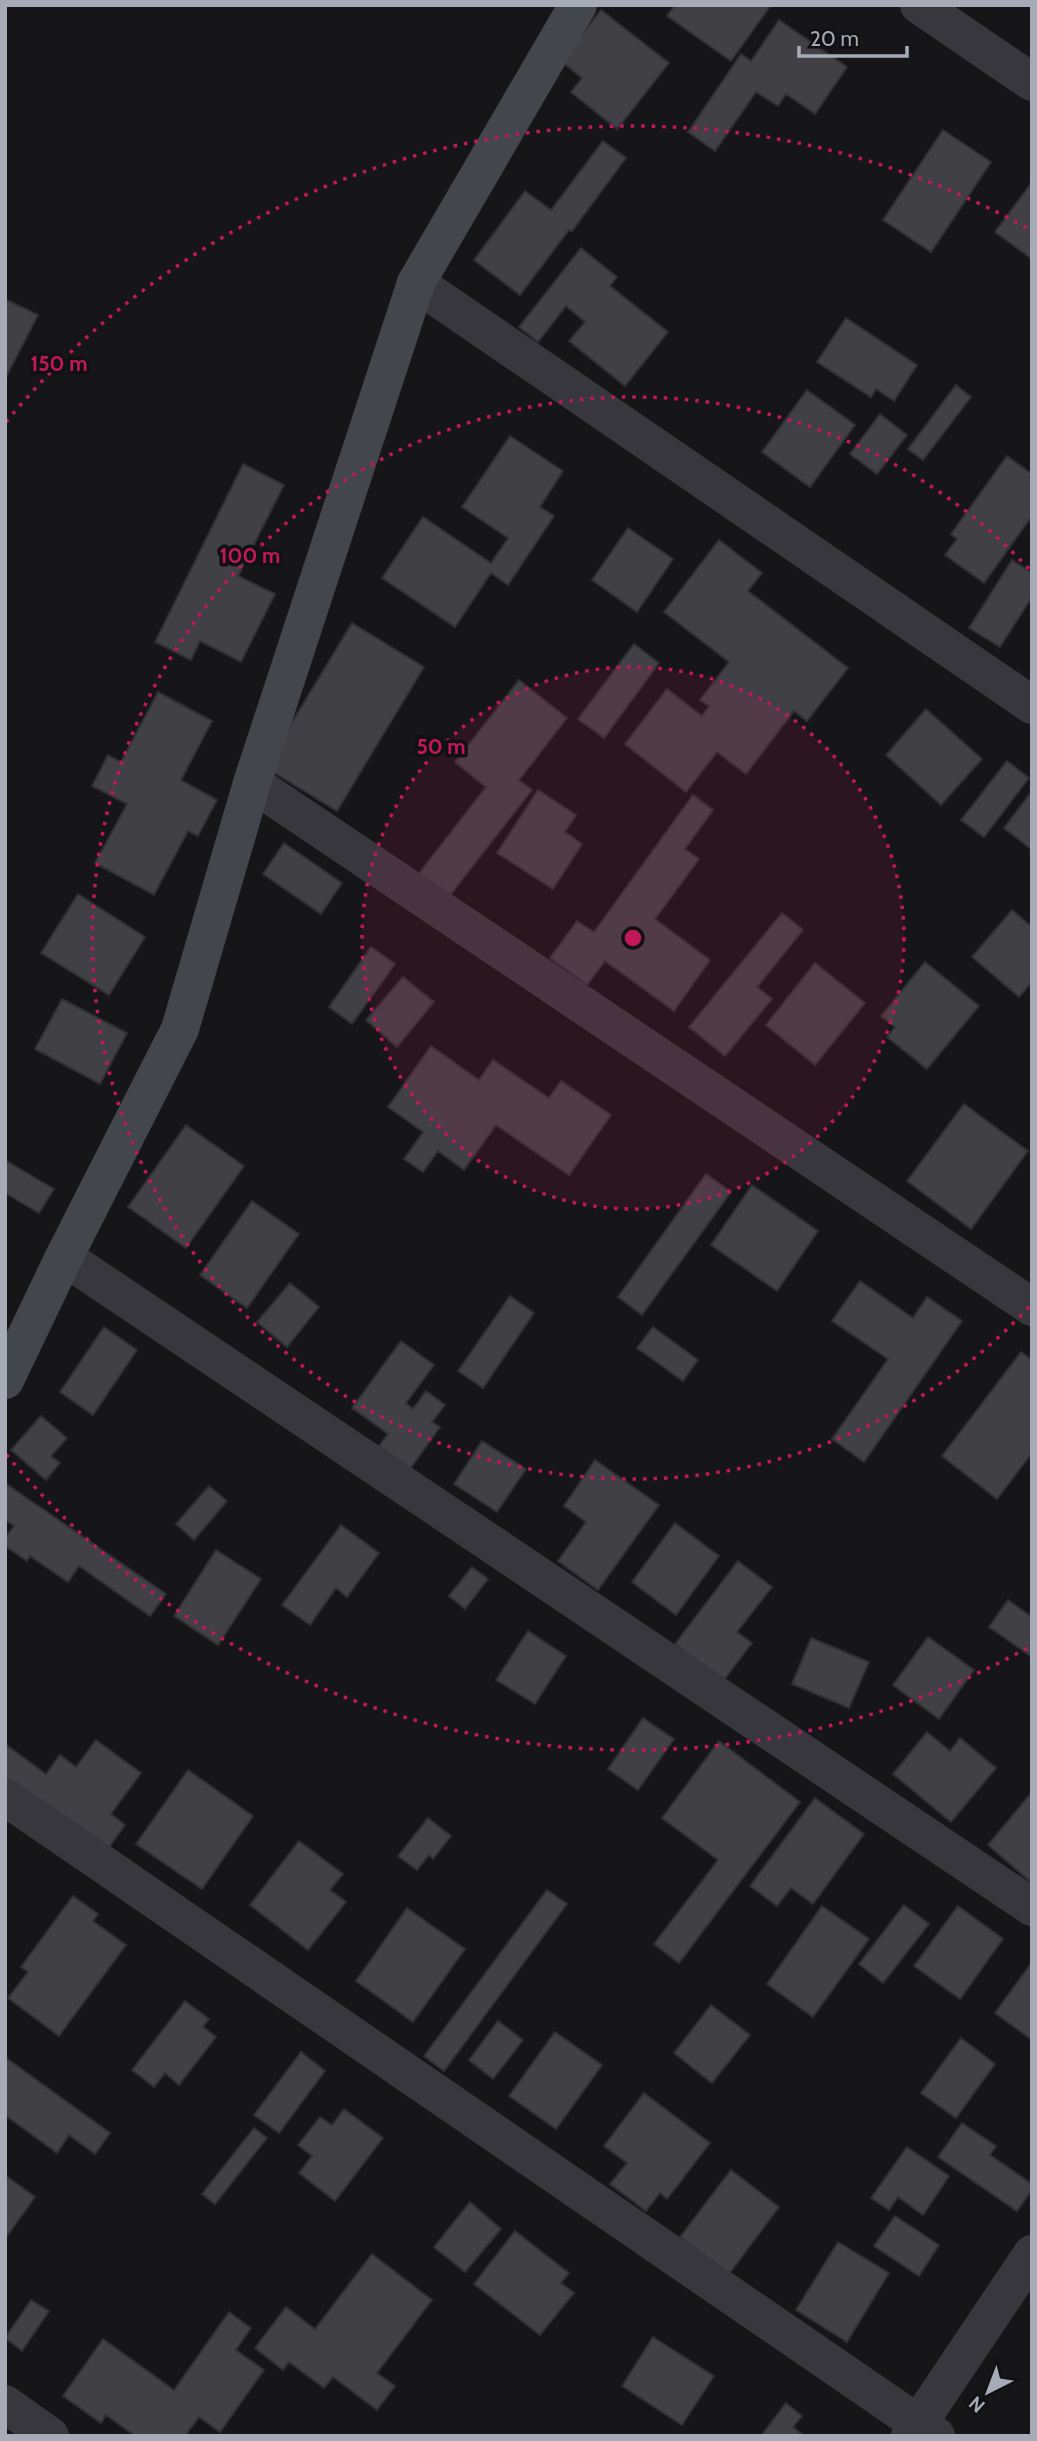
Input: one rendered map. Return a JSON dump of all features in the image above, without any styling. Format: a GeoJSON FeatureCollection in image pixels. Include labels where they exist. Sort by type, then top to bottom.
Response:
{"type":"FeatureCollection","features":[{"type":"Feature","properties":{"kind":"street"},"geometry":{"type":"LineString","coordinates":[[5,1380],[180,1029],[252,783],[416,283],[578,5]]}},
{"type":"Feature","properties":{"kind":"street"},"geometry":{"type":"LineString","coordinates":[[919,5],[1032,82]]}},
{"type":"Feature","properties":{"kind":"street"},"geometry":{"type":"LineString","coordinates":[[416,283],[1032,705]]}},
{"type":"Feature","properties":{"kind":"street"},"geometry":{"type":"LineString","coordinates":[[252,783],[1032,1307]]}},
{"type":"Feature","properties":{"kind":"street"},"geometry":{"type":"LineString","coordinates":[[64,1257],[1032,1907]]}},
{"type":"Feature","properties":{"kind":"street"},"geometry":{"type":"LineString","coordinates":[[5,1797],[922,2432],[1032,2254]]}},
{"type":"Feature","properties":{"kind":"street"},"geometry":{"type":"LineString","coordinates":[[5,2404],[50,2436]]}},
{"type":"Feature","properties":{"kind":"building"},"geometry":{"type":"Polygon","coordinates":[[[675,5],[771,5],[731,61],[667,16],[675,5]]]}},
{"type":"Feature","properties":{"kind":"building"},"geometry":{"type":"Polygon","coordinates":[[[601,10],[669,63],[617,129],[571,92],[582,78],[561,61],[601,10]]]}},
{"type":"Feature","properties":{"kind":"building"},"geometry":{"type":"Polygon","coordinates":[[[779,20],[847,67],[815,114],[786,94],[778,106],[756,92],[715,151],[688,132],[741,54],[751,61],[779,20]]]}},
{"type":"Feature","properties":{"kind":"building"},"geometry":{"type":"Polygon","coordinates":[[[943,130],[991,162],[931,252],[883,220],[943,130]]]}},
{"type":"Feature","properties":{"kind":"building"},"geometry":{"type":"Polygon","coordinates":[[[603,141],[626,158],[520,295],[474,260],[525,191],[551,210],[603,141]]]}},
{"type":"Feature","properties":{"kind":"building"},"geometry":{"type":"Polygon","coordinates":[[[1032,182],[1032,259],[995,232],[1032,182]]]}},
{"type":"Feature","properties":{"kind":"building"},"geometry":{"type":"Polygon","coordinates":[[[581,248],[617,277],[610,286],[668,332],[625,386],[569,341],[585,322],[566,306],[538,342],[519,327],[581,248]]]}},
{"type":"Feature","properties":{"kind":"building"},"geometry":{"type":"Polygon","coordinates":[[[5,299],[38,315],[5,379],[5,299]]]}},
{"type":"Feature","properties":{"kind":"building"},"geometry":{"type":"Polygon","coordinates":[[[846,318],[917,365],[894,401],[876,389],[871,397],[817,362],[846,318]]]}},
{"type":"Feature","properties":{"kind":"building"},"geometry":{"type":"Polygon","coordinates":[[[956,385],[971,397],[923,460],[908,449],[956,385]]]}},
{"type":"Feature","properties":{"kind":"building"},"geometry":{"type":"Polygon","coordinates":[[[807,390],[855,425],[810,487],[762,452],[807,390]]]}},
{"type":"Feature","properties":{"kind":"building"},"geometry":{"type":"Polygon","coordinates":[[[880,414],[907,435],[877,474],[850,454],[880,414]]]}},
{"type":"Feature","properties":{"kind":"building"},"geometry":{"type":"Polygon","coordinates":[[[510,436],[563,471],[540,507],[554,516],[508,585],[491,573],[455,627],[382,578],[423,517],[491,563],[508,538],[462,507],[510,436]]]}},
{"type":"Feature","properties":{"kind":"building"},"geometry":{"type":"Polygon","coordinates":[[[1007,456],[1032,474],[1032,516],[984,583],[945,555],[957,539],[951,534],[1007,456]]]}},
{"type":"Feature","properties":{"kind":"building"},"geometry":{"type":"Polygon","coordinates":[[[243,464],[284,485],[238,576],[275,594],[241,662],[200,641],[191,660],[155,642],[243,464]]]}},
{"type":"Feature","properties":{"kind":"building"},"geometry":{"type":"Polygon","coordinates":[[[628,528],[673,559],[637,612],[592,580],[628,528]]]}},
{"type":"Feature","properties":{"kind":"building"},"geometry":{"type":"Polygon","coordinates":[[[719,540],[762,573],[748,591],[848,668],[807,721],[794,711],[746,774],[717,752],[686,792],[625,744],[667,689],[702,716],[709,706],[700,700],[729,662],[664,612],[719,540]]]}},
{"type":"Feature","properties":{"kind":"building"},"geometry":{"type":"Polygon","coordinates":[[[1012,560],[1032,573],[1032,597],[1000,647],[969,628],[1012,560]]]}},
{"type":"Feature","properties":{"kind":"building"},"geometry":{"type":"Polygon","coordinates":[[[352,623],[424,667],[337,811],[265,767],[352,623]]]}},
{"type":"Feature","properties":{"kind":"building"},"geometry":{"type":"Polygon","coordinates":[[[634,644],[659,663],[604,738],[578,719],[634,644]]]}},
{"type":"Feature","properties":{"kind":"building"},"geometry":{"type":"Polygon","coordinates":[[[519,680],[567,718],[519,780],[532,790],[447,899],[417,876],[486,787],[455,762],[519,680]]]}},
{"type":"Feature","properties":{"kind":"building"},"geometry":{"type":"Polygon","coordinates":[[[158,692],[212,721],[181,780],[217,800],[198,836],[188,831],[154,895],[95,863],[127,804],[92,786],[108,755],[121,762],[158,692]]]}},
{"type":"Feature","properties":{"kind":"building"},"geometry":{"type":"Polygon","coordinates":[[[926,709],[982,759],[941,805],[886,755],[926,709]]]}},
{"type":"Feature","properties":{"kind":"building"},"geometry":{"type":"Polygon","coordinates":[[[1007,761],[1029,778],[984,837],[961,820],[1007,761]]]}},
{"type":"Feature","properties":{"kind":"building"},"geometry":{"type":"Polygon","coordinates":[[[538,790],[576,815],[565,832],[582,844],[553,889],[497,853],[538,790]]]}},
{"type":"Feature","properties":{"kind":"building"},"geometry":{"type":"Polygon","coordinates":[[[1032,791],[1032,850],[1004,828],[1032,791]]]}},
{"type":"Feature","properties":{"kind":"building"},"geometry":{"type":"Polygon","coordinates":[[[693,795],[713,810],[685,849],[699,859],[655,919],[710,960],[674,1011],[605,961],[587,985],[550,958],[577,921],[594,932],[693,795]]]}},
{"type":"Feature","properties":{"kind":"building"},"geometry":{"type":"Polygon","coordinates":[[[284,843],[342,883],[321,914],[263,874],[284,843]]]}},
{"type":"Feature","properties":{"kind":"building"},"geometry":{"type":"Polygon","coordinates":[[[78,894],[145,937],[109,995],[41,953],[78,894]]]}},
{"type":"Feature","properties":{"kind":"building"},"geometry":{"type":"Polygon","coordinates":[[[1012,910],[1032,927],[1032,982],[1019,997],[972,957],[1012,910]]]}},
{"type":"Feature","properties":{"kind":"building"},"geometry":{"type":"Polygon","coordinates":[[[782,913],[803,930],[757,987],[772,999],[725,1056],[689,1027],[782,913]]]}},
{"type":"Feature","properties":{"kind":"building"},"geometry":{"type":"Polygon","coordinates":[[[371,947],[395,964],[352,1024],[329,1007],[371,947]]]}},
{"type":"Feature","properties":{"kind":"building"},"geometry":{"type":"Polygon","coordinates":[[[925,962],[979,1006],[927,1069],[887,1037],[895,1027],[881,1016],[925,962]]]}},
{"type":"Feature","properties":{"kind":"building"},"geometry":{"type":"Polygon","coordinates":[[[815,963],[865,1003],[815,1065],[766,1025],[815,963]]]}},
{"type":"Feature","properties":{"kind":"building"},"geometry":{"type":"Polygon","coordinates":[[[403,977],[434,1002],[397,1047],[366,1020],[403,977]]]}},
{"type":"Feature","properties":{"kind":"building"},"geometry":{"type":"Polygon","coordinates":[[[62,999],[127,1033],[100,1084],[35,1049],[62,999]]]}},
{"type":"Feature","properties":{"kind":"building"},"geometry":{"type":"Polygon","coordinates":[[[431,1046],[479,1080],[493,1060],[549,1098],[561,1081],[611,1115],[569,1175],[496,1125],[464,1170],[438,1151],[423,1172],[404,1159],[423,1132],[388,1107],[431,1046]]]}},
{"type":"Feature","properties":{"kind":"building"},"geometry":{"type":"Polygon","coordinates":[[[964,1104],[1028,1151],[971,1229],[907,1181],[964,1104]]]}},
{"type":"Feature","properties":{"kind":"building"},"geometry":{"type":"Polygon","coordinates":[[[186,1125],[244,1166],[186,1248],[128,1207],[186,1125]]]}},
{"type":"Feature","properties":{"kind":"building"},"geometry":{"type":"Polygon","coordinates":[[[5,1160],[54,1189],[39,1213],[5,1193],[5,1160]]]}},
{"type":"Feature","properties":{"kind":"building"},"geometry":{"type":"Polygon","coordinates":[[[706,1174],[731,1192],[642,1315],[618,1297],[706,1174]]]}},
{"type":"Feature","properties":{"kind":"building"},"geometry":{"type":"Polygon","coordinates":[[[752,1185],[818,1231],[777,1291],[711,1245],[752,1185]]]}},
{"type":"Feature","properties":{"kind":"building"},"geometry":{"type":"Polygon","coordinates":[[[252,1201],[299,1234],[247,1308],[200,1275],[252,1201]]]}},
{"type":"Feature","properties":{"kind":"building"},"geometry":{"type":"Polygon","coordinates":[[[860,1281],[913,1318],[927,1297],[962,1321],[864,1462],[832,1439],[888,1359],[832,1321],[860,1281]]]}},
{"type":"Feature","properties":{"kind":"building"},"geometry":{"type":"Polygon","coordinates":[[[290,1283],[319,1307],[287,1347],[257,1322],[290,1283]]]}},
{"type":"Feature","properties":{"kind":"building"},"geometry":{"type":"Polygon","coordinates":[[[510,1296],[534,1313],[483,1388],[458,1371],[510,1296]]]}},
{"type":"Feature","properties":{"kind":"building"},"geometry":{"type":"Polygon","coordinates":[[[104,1327],[137,1350],[93,1415],[60,1392],[104,1327]]]}},
{"type":"Feature","properties":{"kind":"building"},"geometry":{"type":"Polygon","coordinates":[[[653,1327],[698,1360],[683,1381],[637,1348],[653,1327]]]}},
{"type":"Feature","properties":{"kind":"building"},"geometry":{"type":"Polygon","coordinates":[[[401,1341],[434,1365],[406,1403],[413,1409],[426,1391],[445,1405],[432,1422],[440,1427],[410,1469],[379,1446],[388,1434],[352,1408],[401,1341]]]}},
{"type":"Feature","properties":{"kind":"building"},"geometry":{"type":"Polygon","coordinates":[[[1021,1352],[1032,1360],[1032,1453],[997,1499],[942,1456],[1021,1352]]]}},
{"type":"Feature","properties":{"kind":"building"},"geometry":{"type":"Polygon","coordinates":[[[41,1416],[67,1438],[51,1456],[60,1463],[46,1480],[11,1450],[41,1416]]]}},
{"type":"Feature","properties":{"kind":"building"},"geometry":{"type":"Polygon","coordinates":[[[482,1441],[526,1469],[497,1512],[454,1484],[482,1441]]]}},
{"type":"Feature","properties":{"kind":"building"},"geometry":{"type":"Polygon","coordinates":[[[595,1460],[659,1505],[598,1590],[558,1561],[586,1522],[564,1506],[595,1460]]]}},
{"type":"Feature","properties":{"kind":"building"},"geometry":{"type":"Polygon","coordinates":[[[5,1483],[166,1594],[150,1616],[79,1566],[68,1582],[30,1556],[27,1561],[5,1546],[5,1538],[14,1526],[5,1520],[5,1483]]]}},
{"type":"Feature","properties":{"kind":"building"},"geometry":{"type":"Polygon","coordinates":[[[209,1486],[227,1501],[194,1540],[176,1524],[209,1486]]]}},
{"type":"Feature","properties":{"kind":"building"},"geometry":{"type":"Polygon","coordinates":[[[675,1523],[719,1556],[676,1615],[632,1582],[675,1523]]]}},
{"type":"Feature","properties":{"kind":"building"},"geometry":{"type":"Polygon","coordinates":[[[341,1525],[379,1553],[347,1597],[336,1588],[310,1625],[282,1605],[341,1525]]]}},
{"type":"Feature","properties":{"kind":"building"},"geometry":{"type":"Polygon","coordinates":[[[216,1550],[261,1579],[218,1645],[174,1616],[216,1550]]]}},
{"type":"Feature","properties":{"kind":"building"},"geometry":{"type":"Polygon","coordinates":[[[738,1561],[772,1587],[737,1632],[752,1643],[723,1681],[675,1644],[738,1561]]]}},
{"type":"Feature","properties":{"kind":"building"},"geometry":{"type":"Polygon","coordinates":[[[472,1567],[488,1579],[465,1609],[449,1596],[472,1567]]]}},
{"type":"Feature","properties":{"kind":"building"},"geometry":{"type":"Polygon","coordinates":[[[1008,1600],[1032,1617],[1032,1657],[989,1627],[1008,1600]]]}},
{"type":"Feature","properties":{"kind":"building"},"geometry":{"type":"Polygon","coordinates":[[[528,1631],[566,1656],[535,1704],[496,1680],[528,1631]]]}},
{"type":"Feature","properties":{"kind":"building"},"geometry":{"type":"Polygon","coordinates":[[[928,1637],[974,1670],[939,1719],[893,1685],[928,1637]]]}},
{"type":"Feature","properties":{"kind":"building"},"geometry":{"type":"Polygon","coordinates":[[[811,1638],[869,1662],[849,1708],[792,1684],[811,1638]]]}},
{"type":"Feature","properties":{"kind":"building"},"geometry":{"type":"Polygon","coordinates":[[[643,1718],[674,1739],[638,1790],[608,1769],[643,1718]]]}},
{"type":"Feature","properties":{"kind":"building"},"geometry":{"type":"Polygon","coordinates":[[[927,1732],[950,1751],[960,1738],[996,1768],[951,1822],[893,1774],[927,1732]]]}},
{"type":"Feature","properties":{"kind":"building"},"geometry":{"type":"Polygon","coordinates":[[[96,1740],[141,1773],[111,1814],[125,1825],[105,1853],[5,1780],[5,1744],[46,1774],[60,1755],[76,1767],[96,1740]]]}},
{"type":"Feature","properties":{"kind":"building"},"geometry":{"type":"Polygon","coordinates":[[[719,1741],[800,1802],[679,1963],[654,1944],[718,1860],[662,1818],[719,1741]]]}},
{"type":"Feature","properties":{"kind":"building"},"geometry":{"type":"Polygon","coordinates":[[[188,1770],[253,1816],[202,1889],[136,1844],[188,1770]]]}},
{"type":"Feature","properties":{"kind":"building"},"geometry":{"type":"Polygon","coordinates":[[[1032,1792],[1032,1883],[988,1845],[1032,1792]]]}},
{"type":"Feature","properties":{"kind":"building"},"geometry":{"type":"Polygon","coordinates":[[[815,1798],[864,1834],[813,1904],[791,1888],[777,1906],[750,1886],[815,1798]]]}},
{"type":"Feature","properties":{"kind":"building"},"geometry":{"type":"Polygon","coordinates":[[[428,1818],[451,1836],[433,1859],[429,1855],[417,1870],[398,1856],[428,1818]]]}},
{"type":"Feature","properties":{"kind":"building"},"geometry":{"type":"Polygon","coordinates":[[[299,1841],[343,1874],[330,1890],[346,1902],[308,1950],[250,1905],[299,1841]]]}},
{"type":"Feature","properties":{"kind":"building"},"geometry":{"type":"Polygon","coordinates":[[[547,1890],[567,1904],[444,2071],[424,2056],[547,1890]]]}},
{"type":"Feature","properties":{"kind":"building"},"geometry":{"type":"Polygon","coordinates":[[[73,1896],[98,1914],[93,1921],[126,1945],[59,2036],[8,1998],[28,1972],[21,1967],[73,1896]]]}},
{"type":"Feature","properties":{"kind":"building"},"geometry":{"type":"Polygon","coordinates":[[[904,1905],[929,1924],[883,1983],[859,1964],[904,1905]]]}},
{"type":"Feature","properties":{"kind":"building"},"geometry":{"type":"Polygon","coordinates":[[[822,1906],[869,1939],[813,2017],[767,1984],[822,1906]]]}},
{"type":"Feature","properties":{"kind":"building"},"geometry":{"type":"Polygon","coordinates":[[[958,1906],[1003,1939],[960,1999],[914,1966],[958,1906]]]}},
{"type":"Feature","properties":{"kind":"building"},"geometry":{"type":"Polygon","coordinates":[[[407,1908],[465,1949],[413,2022],[356,1981],[407,1908]]]}},
{"type":"Feature","properties":{"kind":"building"},"geometry":{"type":"Polygon","coordinates":[[[1032,1962],[1032,2040],[995,2013],[1032,1962]]]}},
{"type":"Feature","properties":{"kind":"building"},"geometry":{"type":"Polygon","coordinates":[[[185,2001],[209,2019],[203,2027],[216,2037],[179,2085],[165,2073],[154,2087],[132,2070],[185,2001]]]}},
{"type":"Feature","properties":{"kind":"building"},"geometry":{"type":"Polygon","coordinates":[[[711,2005],[750,2035],[712,2083],[674,2053],[711,2005]]]}},
{"type":"Feature","properties":{"kind":"building"},"geometry":{"type":"Polygon","coordinates":[[[498,2021],[523,2040],[493,2079],[469,2060],[498,2021]]]}},
{"type":"Feature","properties":{"kind":"building"},"geometry":{"type":"Polygon","coordinates":[[[555,2032],[602,2065],[556,2129],[509,2096],[555,2032]]]}},
{"type":"Feature","properties":{"kind":"building"},"geometry":{"type":"Polygon","coordinates":[[[961,2038],[995,2064],[956,2118],[921,2093],[961,2038]]]}},
{"type":"Feature","properties":{"kind":"building"},"geometry":{"type":"Polygon","coordinates":[[[301,2052],[325,2071],[279,2133],[254,2115],[301,2052]]]}},
{"type":"Feature","properties":{"kind":"building"},"geometry":{"type":"Polygon","coordinates":[[[5,2057],[110,2133],[95,2154],[69,2135],[57,2153],[5,2115],[5,2057]]]}},
{"type":"Feature","properties":{"kind":"building"},"geometry":{"type":"Polygon","coordinates":[[[644,2093],[710,2143],[667,2199],[660,2193],[646,2211],[610,2184],[627,2163],[604,2146],[644,2093]]]}},
{"type":"Feature","properties":{"kind":"building"},"geometry":{"type":"Polygon","coordinates":[[[344,2109],[383,2138],[335,2201],[299,2173],[312,2156],[298,2145],[320,2117],[332,2125],[344,2109]]]}},
{"type":"Feature","properties":{"kind":"building"},"geometry":{"type":"Polygon","coordinates":[[[962,2123],[996,2146],[990,2155],[1032,2184],[1032,2190],[1017,2211],[938,2157],[962,2123]]]}},
{"type":"Feature","properties":{"kind":"building"},"geometry":{"type":"Polygon","coordinates":[[[254,2128],[267,2138],[215,2204],[202,2194],[254,2128]]]}},
{"type":"Feature","properties":{"kind":"building"},"geometry":{"type":"Polygon","coordinates":[[[907,2147],[949,2176],[923,2215],[898,2197],[889,2210],[871,2198],[907,2147]]]}},
{"type":"Feature","properties":{"kind":"building"},"geometry":{"type":"Polygon","coordinates":[[[731,2170],[779,2207],[729,2274],[680,2237],[731,2170]]]}},
{"type":"Feature","properties":{"kind":"building"},"geometry":{"type":"Polygon","coordinates":[[[5,2175],[35,2197],[5,2239],[5,2175]]]}},
{"type":"Feature","properties":{"kind":"building"},"geometry":{"type":"Polygon","coordinates":[[[470,2202],[501,2229],[465,2272],[434,2247],[470,2202]]]}},
{"type":"Feature","properties":{"kind":"building"},"geometry":{"type":"Polygon","coordinates":[[[895,2216],[939,2245],[919,2276],[874,2246],[895,2216]]]}},
{"type":"Feature","properties":{"kind":"building"},"geometry":{"type":"Polygon","coordinates":[[[515,2231],[569,2273],[561,2283],[574,2293],[540,2335],[474,2284],[515,2231]]]}},
{"type":"Feature","properties":{"kind":"building"},"geometry":{"type":"Polygon","coordinates":[[[838,2242],[889,2273],[847,2342],[796,2310],[838,2242]]]}},
{"type":"Feature","properties":{"kind":"building"},"geometry":{"type":"Polygon","coordinates":[[[372,2254],[432,2300],[377,2373],[395,2386],[377,2410],[333,2377],[324,2388],[289,2362],[283,2370],[255,2348],[286,2307],[315,2329],[372,2254]]]}},
{"type":"Feature","properties":{"kind":"building"},"geometry":{"type":"Polygon","coordinates":[[[31,2300],[49,2311],[22,2351],[5,2338],[31,2300]]]}},
{"type":"Feature","properties":{"kind":"building"},"geometry":{"type":"Polygon","coordinates":[[[229,2312],[251,2328],[236,2350],[264,2370],[220,2432],[199,2417],[185,2436],[135,2436],[106,2415],[101,2423],[63,2396],[103,2339],[174,2390],[229,2312]]]}},
{"type":"Feature","properties":{"kind":"building"},"geometry":{"type":"Polygon","coordinates":[[[653,2337],[714,2376],[682,2425],[622,2386],[653,2337]]]}},
{"type":"Feature","properties":{"kind":"building"},"geometry":{"type":"Polygon","coordinates":[[[786,2403],[802,2416],[793,2427],[804,2436],[761,2436],[786,2403]]]}}]}
